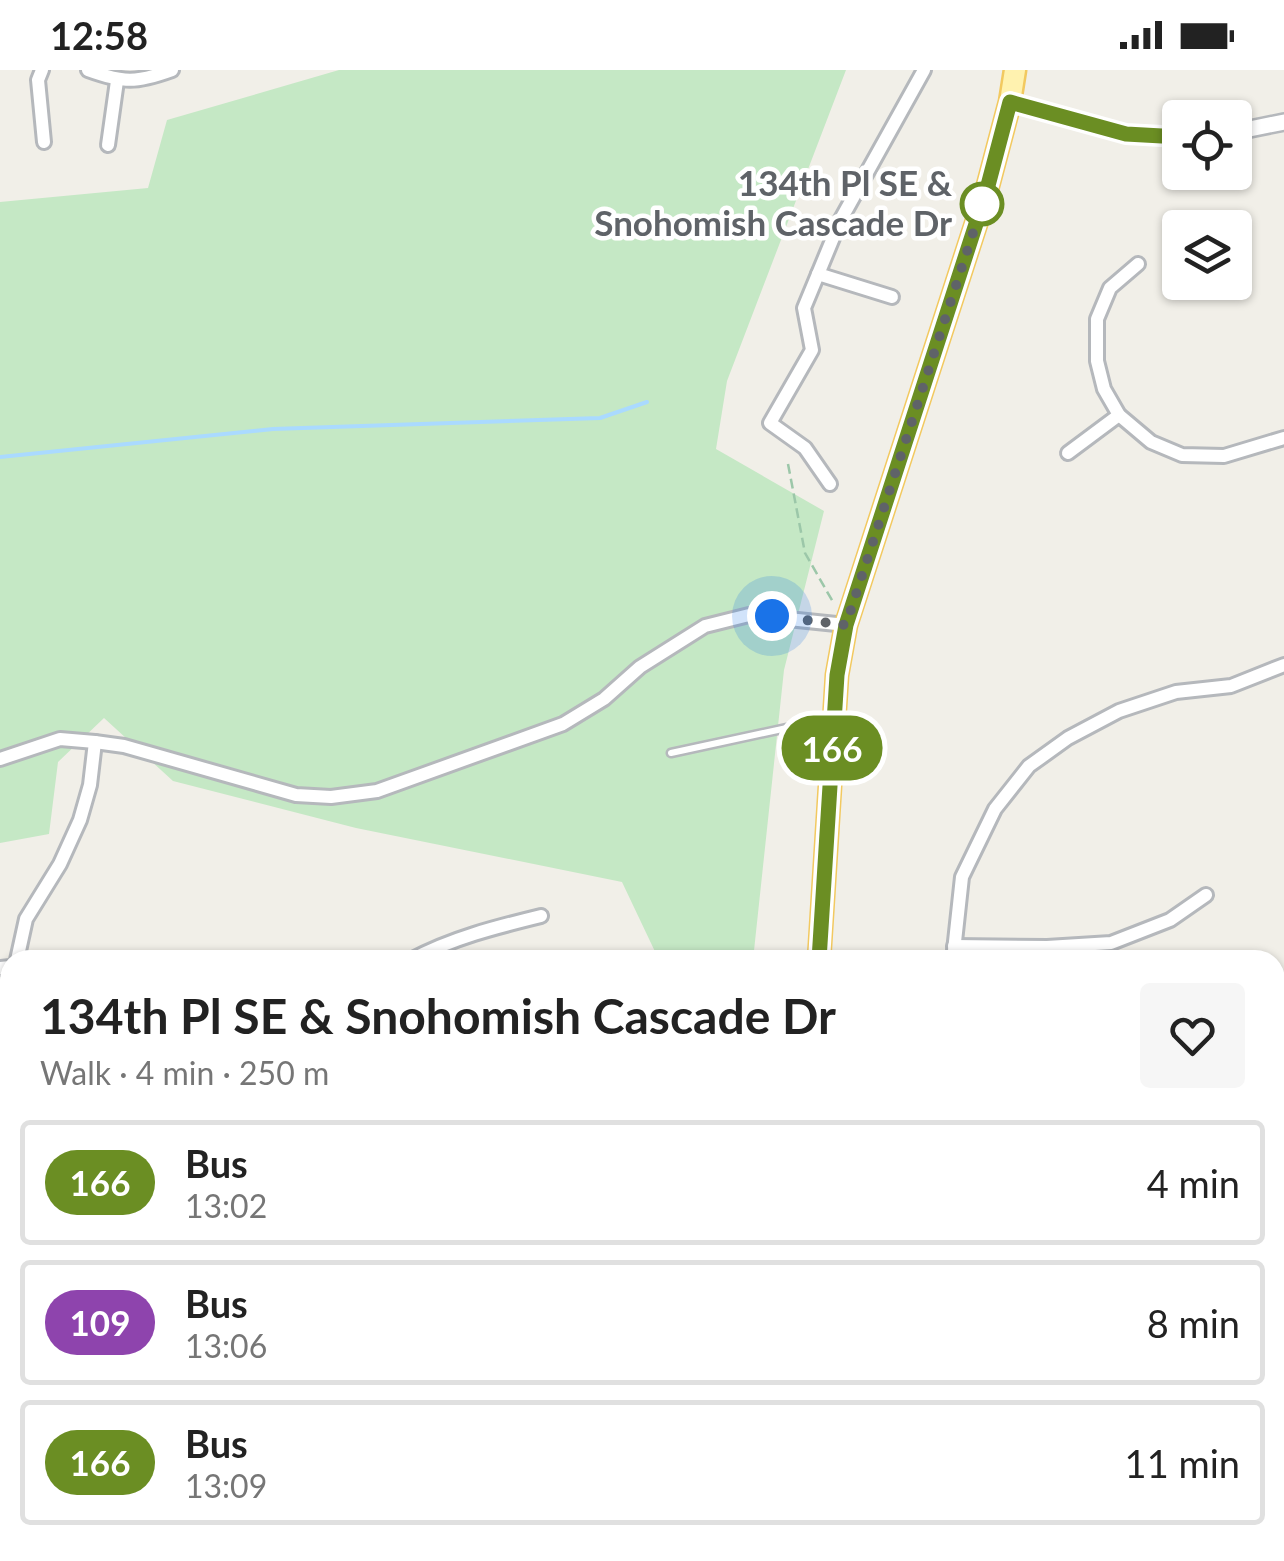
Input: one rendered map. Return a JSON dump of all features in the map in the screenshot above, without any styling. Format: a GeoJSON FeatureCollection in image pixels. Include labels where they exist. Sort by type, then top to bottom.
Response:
{"type":"FeatureCollection","features":[{"type":"Feature","properties":{"kind":"main road"},"geometry":{"type":"LineString","coordinates":[[820,950],[837,675],[846,625],[986,193],[1015,70]]}},
{"type":"Feature","properties":{"kind":"street"},"geometry":{"type":"LineString","coordinates":[[42,70],[38,80],[44,142]]}},
{"type":"Feature","properties":{"kind":"street"},"geometry":{"type":"LineString","coordinates":[[88,70],[117,81],[147,79],[172,70]]}},
{"type":"Feature","properties":{"kind":"street"},"geometry":{"type":"LineString","coordinates":[[830,484],[805,448],[770,422],[812,350],[804,308],[840,221],[924,70]]}},
{"type":"Feature","properties":{"kind":"street"},"geometry":{"type":"LineString","coordinates":[[108,145],[117,81]]}},
{"type":"Feature","properties":{"kind":"street"},"geometry":{"type":"LineString","coordinates":[[1010,102],[1126,134],[1162,137]]}},
{"type":"Feature","properties":{"kind":"street"},"geometry":{"type":"LineString","coordinates":[[1252,129],[1284,122]]}},
{"type":"Feature","properties":{"kind":"street"},"geometry":{"type":"LineString","coordinates":[[1138,264],[1110,288],[1097,319],[1097,361],[1104,389],[1119,415],[1151,442],[1182,456],[1224,456],[1284,438]]}},
{"type":"Feature","properties":{"kind":"street"},"geometry":{"type":"LineString","coordinates":[[818,274],[892,297]]}},
{"type":"Feature","properties":{"kind":"street"},"geometry":{"type":"LineString","coordinates":[[1068,453],[1119,415]]}},
{"type":"Feature","properties":{"kind":"street"},"geometry":{"type":"LineString","coordinates":[[0,759],[60,740],[94,742],[124,746],[296,794],[331,796],[377,791],[563,724],[604,700],[640,668],[705,626],[748,615],[846,625]]}},
{"type":"Feature","properties":{"kind":"street"},"geometry":{"type":"LineString","coordinates":[[953,950],[962,877],[995,809],[1029,766],[1068,738],[1119,711],[1176,692],[1232,686],[1284,665]]}},
{"type":"Feature","properties":{"kind":"street"},"geometry":{"type":"LineString","coordinates":[[19,950],[26,918],[60,864],[80,820],[90,785],[94,742]]}},
{"type":"Feature","properties":{"kind":"street"},"geometry":{"type":"LineString","coordinates":[[1000,950],[1111,944],[1170,920],[1206,896]]}},
{"type":"Feature","properties":{"kind":"street"},"geometry":{"type":"LineString","coordinates":[[430,950],[541,916]]}},
{"type":"Feature","properties":{"kind":"lane"},"geometry":{"type":"LineString","coordinates":[[671,753],[810,723],[834,724]]}},
{"type":"Feature","properties":{"kind":"path"},"geometry":{"type":"LineString","coordinates":[[788,464],[805,553],[846,625]]}},
{"type":"Feature","properties":{"kind":"green space"},"geometry":{"type":"Polygon","coordinates":[[[339,70],[846,70],[727,381],[716,449],[824,511],[784,670],[754,950],[654,950],[622,882],[356,828],[173,781],[104,718],[58,762],[49,834],[0,843],[0,202],[148,188],[167,120],[339,70]]]}},
{"type":"Feature","properties":{"kind":"waterway"},"geometry":{"type":"LineString","coordinates":[[0,457],[273,429],[600,418],[647,402]]}},
{"type":"Feature","properties":{"kind":"bus line","name":"166"},"geometry":{"type":"LineString","coordinates":[[820,950],[837,675],[846,625],[986,193],[1010,102],[1126,134],[1162,137]]}},
{"type":"Feature","properties":{"kind":"place","name":"134th Pl SE & Snohomish Cascade Dr"},"geometry":{"type":"Point","coordinates":[982,204]}},
{"type":"Feature","properties":{"kind":"route"},"geometry":{"type":"LineString","coordinates":[[772,616],[846,625],[982,204]]}}]}
